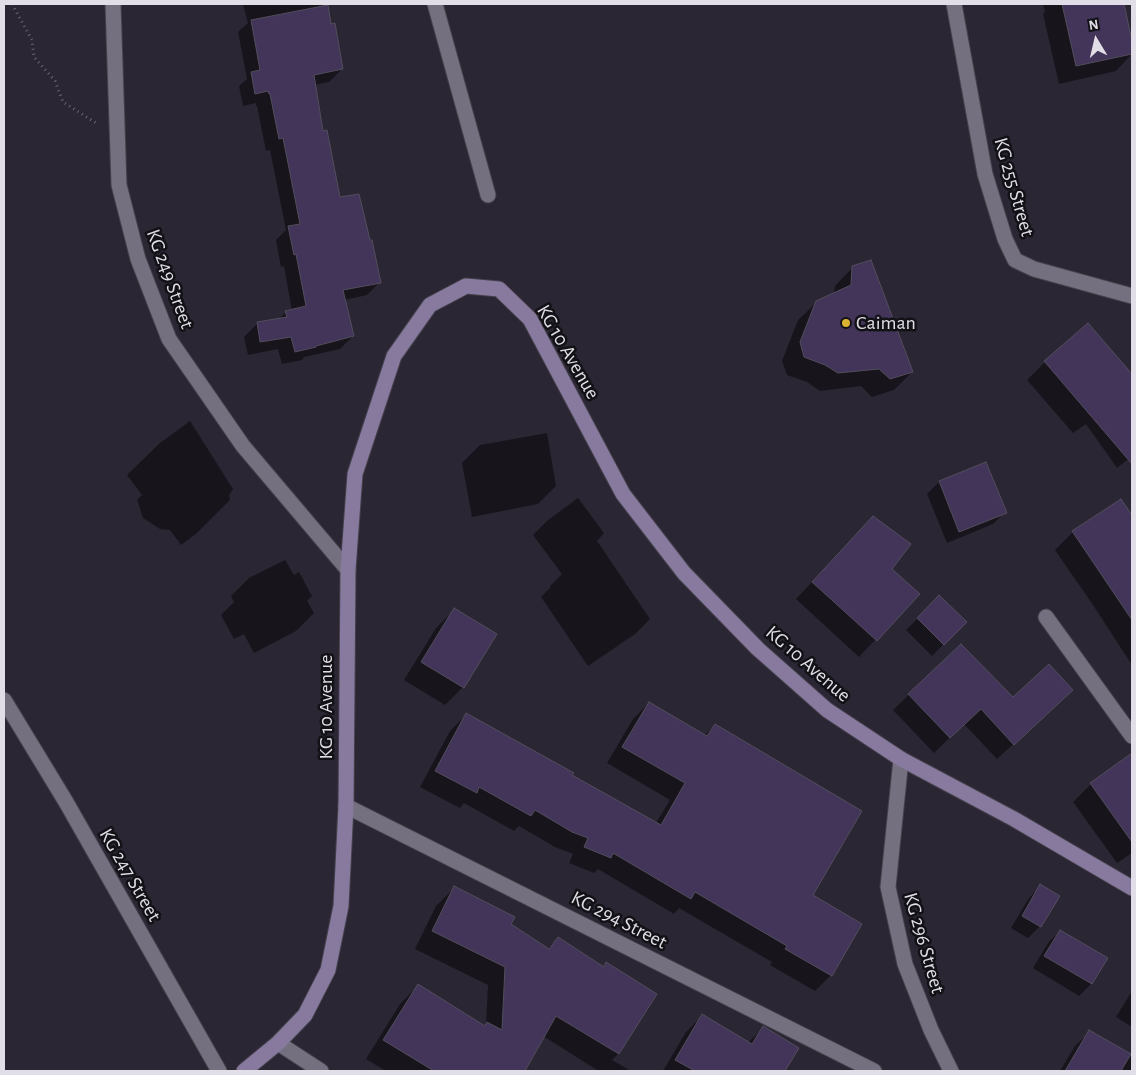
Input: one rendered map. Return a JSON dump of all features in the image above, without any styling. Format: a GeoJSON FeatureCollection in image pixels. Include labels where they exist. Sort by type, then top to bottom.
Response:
{"type":"FeatureCollection","features":[{"type":"Feature","properties":{"kind":"street","name":"KG 249 Street"},"geometry":{"type":"LineString","coordinates":[[113,4],[119,185],[138,259],[169,339],[243,446],[348,570]]}},
{"type":"Feature","properties":{"kind":"street"},"geometry":{"type":"LineString","coordinates":[[435,4],[488,195]]}},
{"type":"Feature","properties":{"kind":"street","name":"KG 255 Street"},"geometry":{"type":"LineString","coordinates":[[954,4],[985,174],[1005,238],[1015,260],[1034,268],[1132,296]]}},
{"type":"Feature","properties":{"kind":"street","name":"KG 10 Avenue"},"geometry":{"type":"LineString","coordinates":[[244,1071],[278,1043],[305,1016],[328,970],[341,906],[346,806],[348,570],[355,474],[394,356],[430,305],[466,286],[499,289],[530,319],[623,494],[684,574],[758,649],[827,710],[901,759],[1014,819],[1132,888]]}},
{"type":"Feature","properties":{"kind":"street"},"geometry":{"type":"LineString","coordinates":[[1046,617],[1132,736]]}},
{"type":"Feature","properties":{"kind":"street","name":"KG 247 Street"},"geometry":{"type":"LineString","coordinates":[[4,700],[66,802],[220,1071]]}},
{"type":"Feature","properties":{"kind":"street","name":"KG 296 Street"},"geometry":{"type":"LineString","coordinates":[[901,759],[888,887],[906,964],[931,1030],[951,1071]]}},
{"type":"Feature","properties":{"kind":"street","name":"KG 294 Street"},"geometry":{"type":"LineString","coordinates":[[346,806],[874,1071]]}},
{"type":"Feature","properties":{"kind":"street"},"geometry":{"type":"LineString","coordinates":[[278,1043],[321,1071]]}},
{"type":"Feature","properties":{"kind":"path"},"geometry":{"type":"LineString","coordinates":[[12,4],[32,40],[34,57],[55,80],[63,102],[118,137]]}},
{"type":"Feature","properties":{"kind":"building"},"geometry":{"type":"Polygon","coordinates":[[[1062,4],[1124,4],[1132,41],[1132,54],[1076,66],[1062,4]]]}},
{"type":"Feature","properties":{"kind":"building"},"geometry":{"type":"Polygon","coordinates":[[[328,5],[331,24],[335,23],[343,69],[314,75],[323,131],[327,130],[340,197],[359,194],[370,240],[372,240],[381,283],[343,290],[354,336],[295,352],[291,337],[260,342],[257,322],[287,317],[285,311],[306,306],[296,254],[294,255],[288,226],[300,224],[283,138],[279,139],[270,94],[268,91],[255,94],[251,72],[260,70],[251,20],[328,5]]]}},
{"type":"Feature","properties":{"kind":"building"},"geometry":{"type":"Polygon","coordinates":[[[871,260],[913,372],[890,379],[879,369],[838,373],[825,365],[804,357],[800,342],[816,301],[851,285],[852,266],[871,260]]]}},
{"type":"Feature","properties":{"kind":"building"},"geometry":{"type":"Polygon","coordinates":[[[1088,323],[1132,374],[1132,464],[1044,361],[1088,323]]]}},
{"type":"Feature","properties":{"kind":"building"},"geometry":{"type":"Polygon","coordinates":[[[986,462],[1007,513],[959,532],[939,481],[986,462]]]}},
{"type":"Feature","properties":{"kind":"building"},"geometry":{"type":"Polygon","coordinates":[[[1121,499],[1132,515],[1132,620],[1072,531],[1121,499]]]}},
{"type":"Feature","properties":{"kind":"building"},"geometry":{"type":"Polygon","coordinates":[[[873,516],[911,544],[892,569],[920,594],[877,641],[812,582],[873,516]]]}},
{"type":"Feature","properties":{"kind":"building"},"geometry":{"type":"Polygon","coordinates":[[[939,595],[967,622],[944,645],[917,618],[939,595]]]}},
{"type":"Feature","properties":{"kind":"building"},"geometry":{"type":"Polygon","coordinates":[[[454,608],[497,634],[464,688],[421,662],[454,608]]]}},
{"type":"Feature","properties":{"kind":"building"},"geometry":{"type":"Polygon","coordinates":[[[961,644],[1013,697],[1049,664],[1073,690],[1014,745],[981,709],[950,738],[908,694],[961,644]]]}},
{"type":"Feature","properties":{"kind":"building"},"geometry":{"type":"Polygon","coordinates":[[[649,702],[707,736],[715,724],[862,811],[813,895],[862,924],[832,976],[785,949],[787,946],[695,892],[691,899],[613,853],[611,858],[584,847],[588,838],[572,832],[535,810],[531,816],[479,787],[477,793],[435,771],[466,713],[574,773],[572,775],[661,825],[685,783],[622,747],[649,702]]]}},
{"type":"Feature","properties":{"kind":"building"},"geometry":{"type":"Polygon","coordinates":[[[1132,753],[1132,842],[1090,783],[1132,753]]]}},
{"type":"Feature","properties":{"kind":"building"},"geometry":{"type":"Polygon","coordinates":[[[1040,884],[1060,896],[1041,927],[1022,916],[1040,884]]]}},
{"type":"Feature","properties":{"kind":"building"},"geometry":{"type":"Polygon","coordinates":[[[454,886],[515,917],[511,924],[549,949],[558,937],[604,967],[606,962],[657,994],[619,1054],[556,1016],[525,1071],[434,1071],[383,1040],[418,984],[485,1026],[487,1022],[502,1030],[505,967],[432,931],[454,886]]]}},
{"type":"Feature","properties":{"kind":"building"},"geometry":{"type":"Polygon","coordinates":[[[1060,930],[1108,958],[1092,984],[1044,956],[1060,930]]]}},
{"type":"Feature","properties":{"kind":"building"},"geometry":{"type":"Polygon","coordinates":[[[702,1014],[752,1044],[763,1026],[799,1048],[785,1071],[695,1071],[675,1060],[702,1014]]]}},
{"type":"Feature","properties":{"kind":"building"},"geometry":{"type":"Polygon","coordinates":[[[1089,1030],[1131,1054],[1121,1071],[1065,1071],[1089,1030]]]}},
{"type":"Feature","properties":{"kind":"place","name":"Caiman"},"geometry":{"type":"Point","coordinates":[846,323]}}]}
